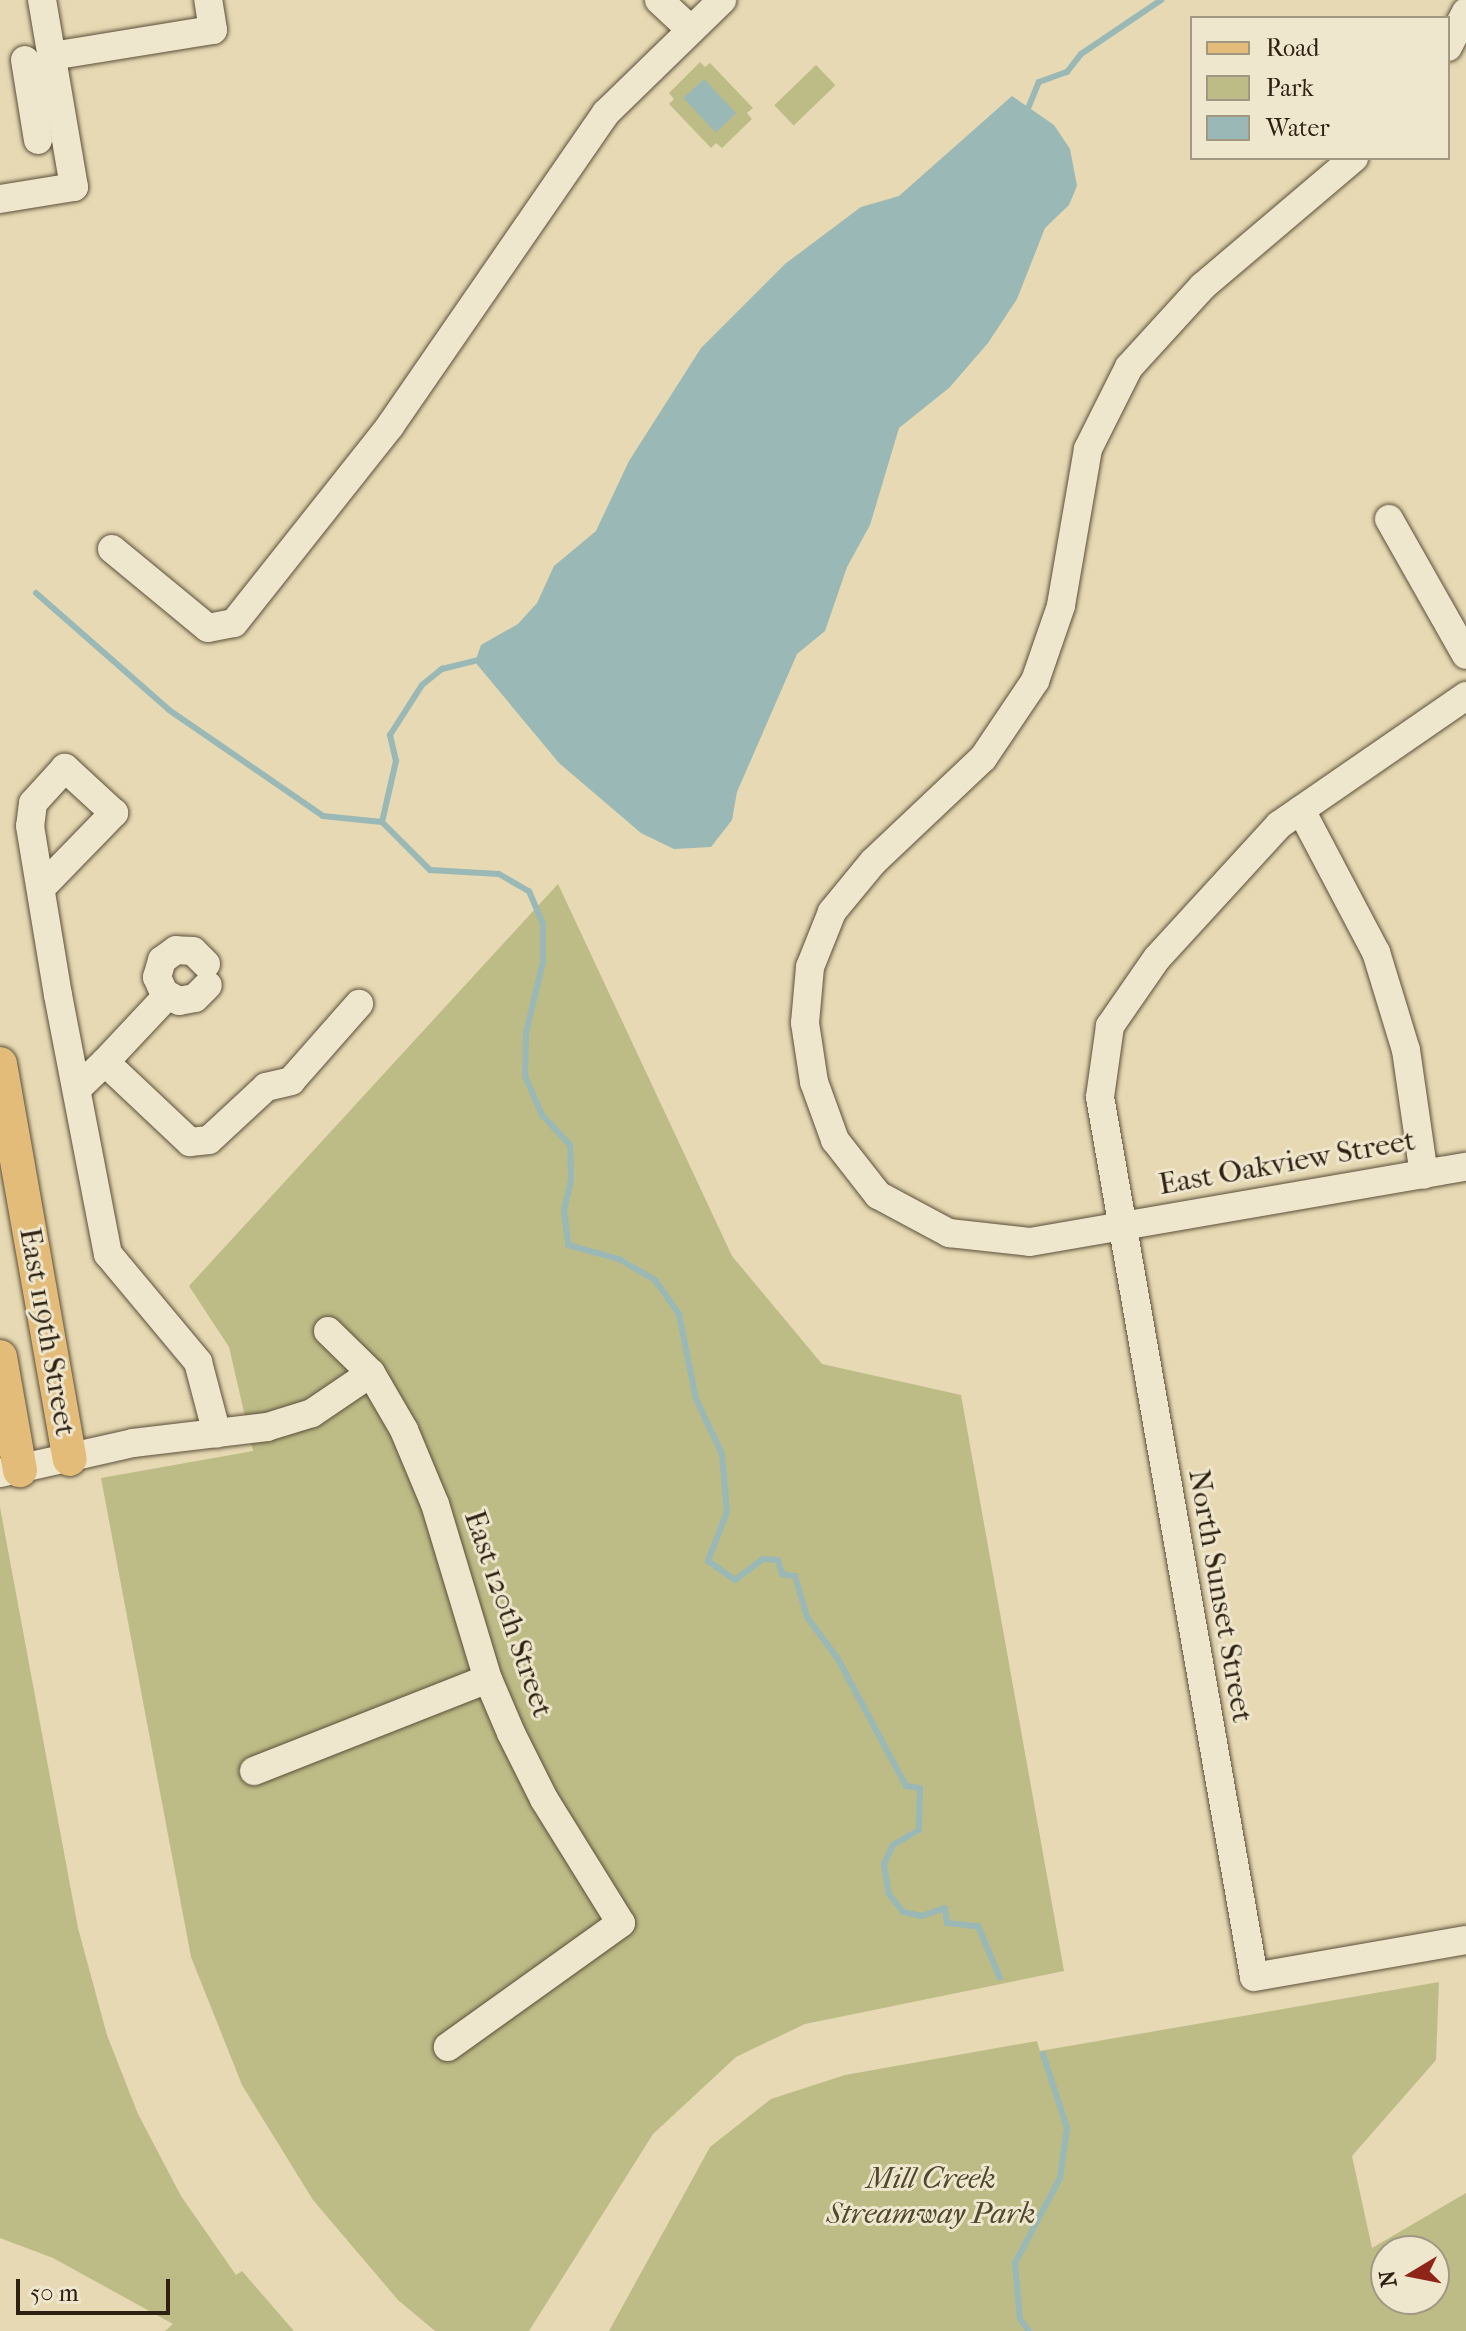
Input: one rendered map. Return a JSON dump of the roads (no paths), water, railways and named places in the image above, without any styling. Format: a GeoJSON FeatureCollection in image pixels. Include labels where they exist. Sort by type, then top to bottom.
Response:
{"type":"FeatureCollection","features":[{"type":"Feature","properties":{"kind":"main road","name":"East 119th Street"},"geometry":{"type":"LineString","coordinates":[[0,1064],[70,1459]]}},
{"type":"Feature","properties":{"kind":"main road","name":"East 119th Street"},"geometry":{"type":"LineString","coordinates":[[0,1357],[10,1472]]}},
{"type":"Feature","properties":{"kind":"street"},"geometry":{"type":"LineString","coordinates":[[38,140],[42,0]]}},
{"type":"Feature","properties":{"kind":"street"},"geometry":{"type":"LineString","coordinates":[[38,58],[213,30],[208,0]]}},
{"type":"Feature","properties":{"kind":"street"},"geometry":{"type":"LineString","coordinates":[[659,0],[690,29]]}},
{"type":"Feature","properties":{"kind":"street"},"geometry":{"type":"LineString","coordinates":[[112,549],[208,628],[234,623],[390,426],[606,113],[722,0]]}},
{"type":"Feature","properties":{"kind":"street"},"geometry":{"type":"LineString","coordinates":[[1450,43],[1466,12]]}},
{"type":"Feature","properties":{"kind":"street"},"geometry":{"type":"LineString","coordinates":[[0,199],[74,187],[38,58]]}},
{"type":"Feature","properties":{"kind":"street","name":"East Oakview Street"},"geometry":{"type":"LineString","coordinates":[[1352,160],[1203,286],[1129,367],[1088,449],[1061,606],[1035,681],[983,758],[846,892],[820,936],[810,967],[805,1023],[814,1082],[835,1140],[878,1195],[919,1221],[989,1240],[1030,1242],[1466,1167]]}},
{"type":"Feature","properties":{"kind":"street"},"geometry":{"type":"LineString","coordinates":[[1389,519],[1466,655]]}},
{"type":"Feature","properties":{"kind":"street","name":"North Sunset Street"},"geometry":{"type":"LineString","coordinates":[[1466,696],[1279,825],[1157,958],[1110,1026],[1100,1097],[1119,1226],[1254,1977],[1466,1940]]}},
{"type":"Feature","properties":{"kind":"street"},"geometry":{"type":"LineString","coordinates":[[1301,810],[1376,952],[1406,1050],[1424,1175]]}},
{"type":"Feature","properties":{"kind":"street"},"geometry":{"type":"LineString","coordinates":[[41,888],[108,1254],[198,1362],[217,1434]]}},
{"type":"Feature","properties":{"kind":"street"},"geometry":{"type":"LineString","coordinates":[[193,951],[207,974],[187,1001],[168,995],[157,977],[168,954],[193,951]]}},
{"type":"Feature","properties":{"kind":"street"},"geometry":{"type":"LineString","coordinates":[[78,1088],[168,995]]}},
{"type":"Feature","properties":{"kind":"street"},"geometry":{"type":"LineString","coordinates":[[105,1062],[190,1142],[209,1140],[266,1087],[291,1081],[359,1004]]}},
{"type":"Feature","properties":{"kind":"street","name":"East 120th Street"},"geometry":{"type":"LineString","coordinates":[[328,1331],[371,1373],[390,1401],[430,1491],[488,1679],[544,1799],[621,1923],[448,2047]]}},
{"type":"Feature","properties":{"kind":"street"},"geometry":{"type":"LineString","coordinates":[[10,1472],[133,1443],[267,1427],[312,1413],[371,1373]]}},
{"type":"Feature","properties":{"kind":"street"},"geometry":{"type":"LineString","coordinates":[[254,1771],[488,1679]]}},
{"type":"Feature","properties":{"kind":"water"},"geometry":{"type":"Polygon","coordinates":[[[704,79],[736,113],[716,132],[684,98],[704,79]]]}},
{"type":"Feature","properties":{"kind":"water"},"geometry":{"type":"Polygon","coordinates":[[[1012,96],[1054,125],[1070,149],[1077,186],[1069,205],[1045,228],[1017,299],[988,343],[949,388],[899,428],[870,525],[847,567],[825,631],[797,654],[737,792],[732,820],[711,847],[674,849],[641,833],[559,763],[475,662],[481,645],[518,624],[537,603],[554,566],[596,531],[629,461],[701,348],[785,264],[861,207],[899,196],[1012,96]]]}},
{"type":"Feature","properties":{"kind":"waterway"},"geometry":{"type":"LineString","coordinates":[[1027,111],[1039,82],[1067,72],[1081,54],[1161,0]]}},
{"type":"Feature","properties":{"kind":"waterway"},"geometry":{"type":"LineString","coordinates":[[36,593],[169,710],[323,816],[382,822],[430,870],[499,874],[529,891],[543,924],[543,962],[526,1033],[525,1076],[542,1115],[570,1145],[571,1180],[564,1210],[568,1245],[619,1259],[655,1280],[679,1314],[696,1399],[722,1454],[727,1512],[708,1561],[735,1580],[763,1559],[778,1560],[782,1574],[795,1576],[807,1617],[838,1659],[906,1786],[920,1788],[919,1830],[893,1845],[884,1864],[889,1894],[903,1912],[922,1916],[945,1908],[947,1923],[978,1926],[1000,1978]]}},
{"type":"Feature","properties":{"kind":"waterway"},"geometry":{"type":"LineString","coordinates":[[382,822],[396,761],[390,735],[422,685],[442,669],[482,659]]}},
{"type":"Feature","properties":{"kind":"waterway"},"geometry":{"type":"LineString","coordinates":[[1029,2331],[1020,2319],[1015,2263],[1060,2178],[1067,2128],[1043,2054]]}},
{"type":"Feature","properties":{"kind":"park label","name":"Mill Creek Streamway Park"},"geometry":{"type":"Point","coordinates":[931,2196]}}]}
